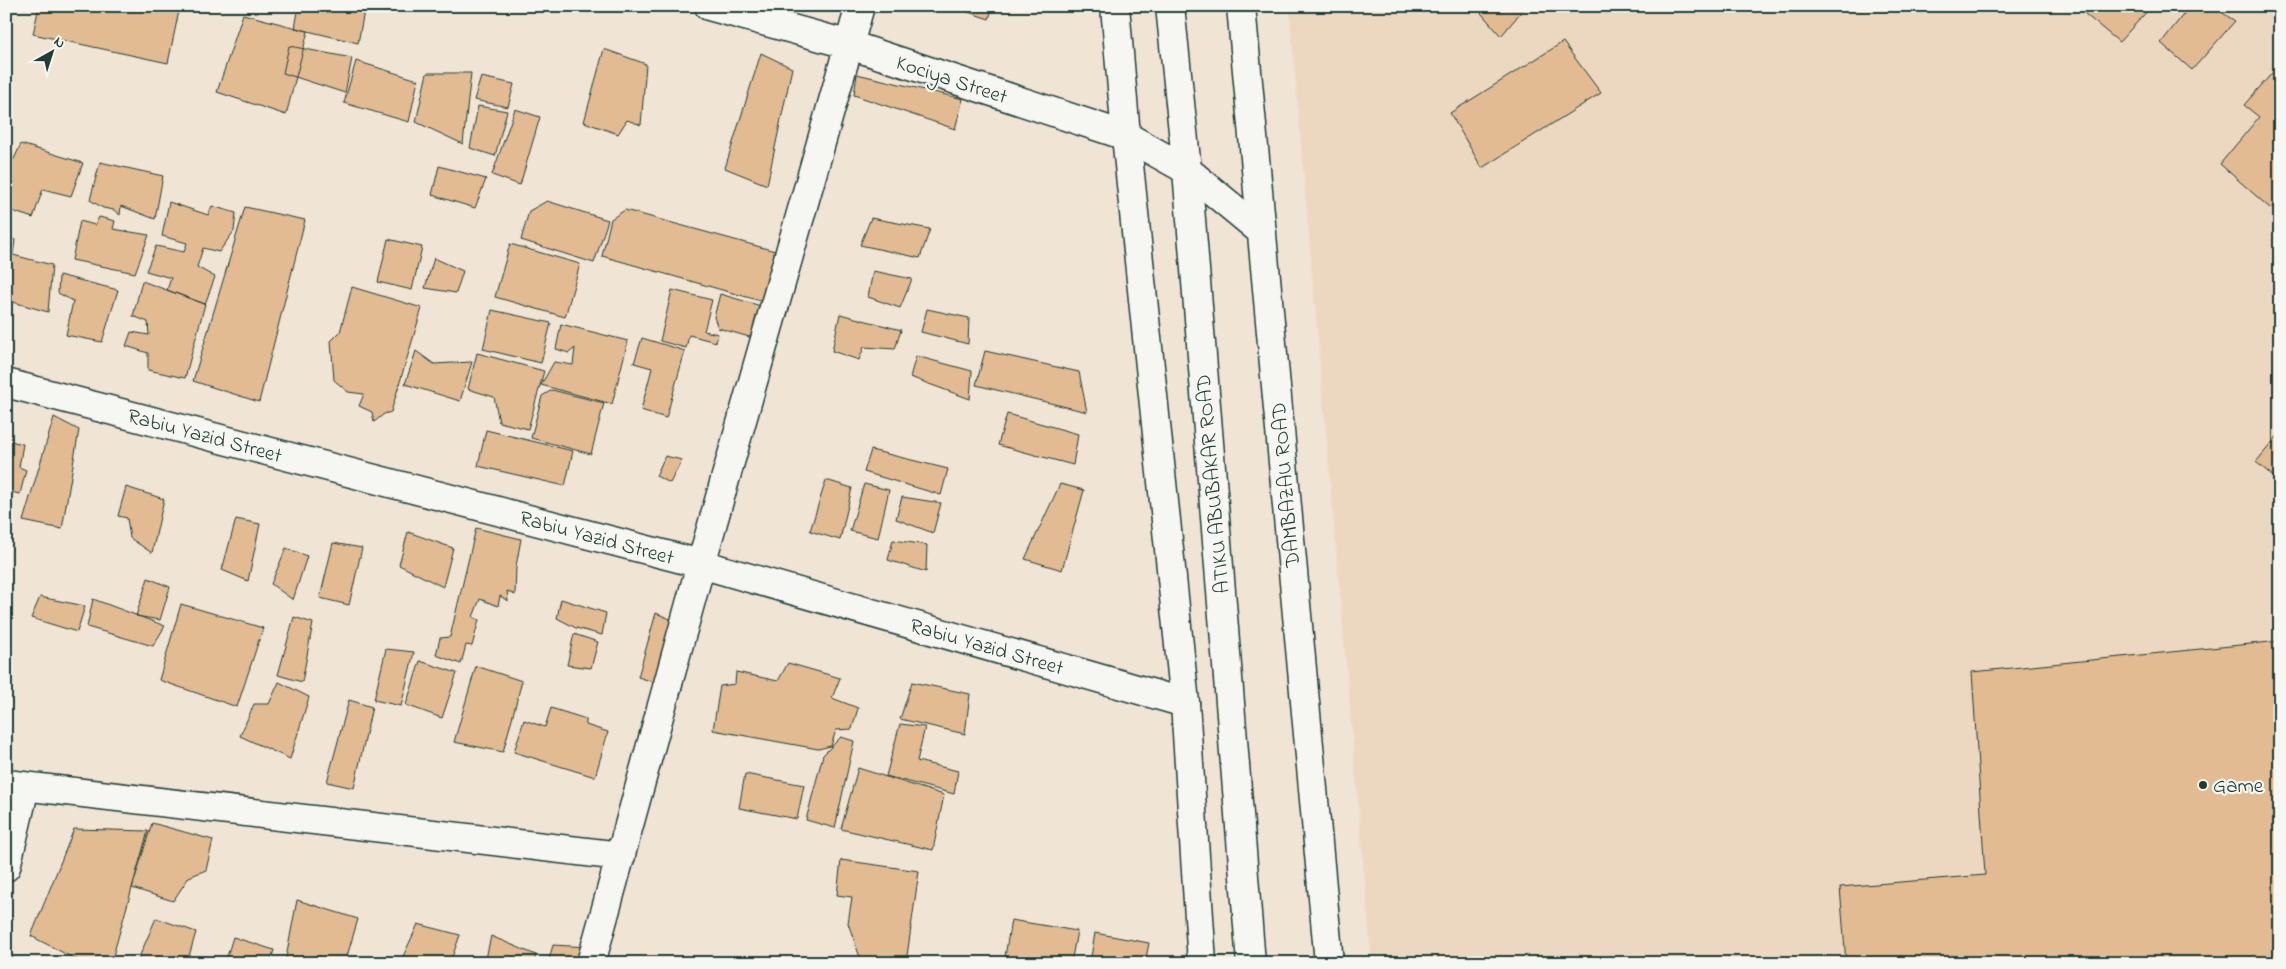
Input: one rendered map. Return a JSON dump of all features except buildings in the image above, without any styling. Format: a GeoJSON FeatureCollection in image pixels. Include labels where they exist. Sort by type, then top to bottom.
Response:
{"type":"FeatureCollection","features":[{"type":"Feature","properties":{"kind":"street","name":"Kociya Street"},"geometry":{"type":"LineString","coordinates":[[709,6],[850,45],[1126,136],[1187,170],[1262,232]]}},
{"type":"Feature","properties":{"kind":"street"},"geometry":{"type":"LineString","coordinates":[[591,963],[701,564],[860,6]]}},
{"type":"Feature","properties":{"kind":"street"},"geometry":{"type":"LineString","coordinates":[[1115,6],[1126,136],[1185,703],[1202,963]]}},
{"type":"Feature","properties":{"kind":"street","name":"ATIKU ABUBAKAR ROAD"},"geometry":{"type":"LineString","coordinates":[[1170,6],[1187,170],[1251,963]]}},
{"type":"Feature","properties":{"kind":"street","name":"DAMBAZAU ROAD"},"geometry":{"type":"LineString","coordinates":[[1242,6],[1329,963]]}},
{"type":"Feature","properties":{"kind":"street","name":"Rabiu Yazid Street"},"geometry":{"type":"LineString","coordinates":[[6,383],[701,564],[1185,703]]}},
{"type":"Feature","properties":{"kind":"street"},"geometry":{"type":"LineString","coordinates":[[6,868],[16,786],[622,856]]}},
{"type":"Feature","properties":{"kind":"shaded area"},"geometry":{"type":"Polygon","coordinates":[[[1289,6],[2280,6],[2280,963],[1372,963],[1289,6]]]}},
{"type":"Feature","properties":{"kind":"place","name":"Game"},"geometry":{"type":"Point","coordinates":[2203,785]}}]}
